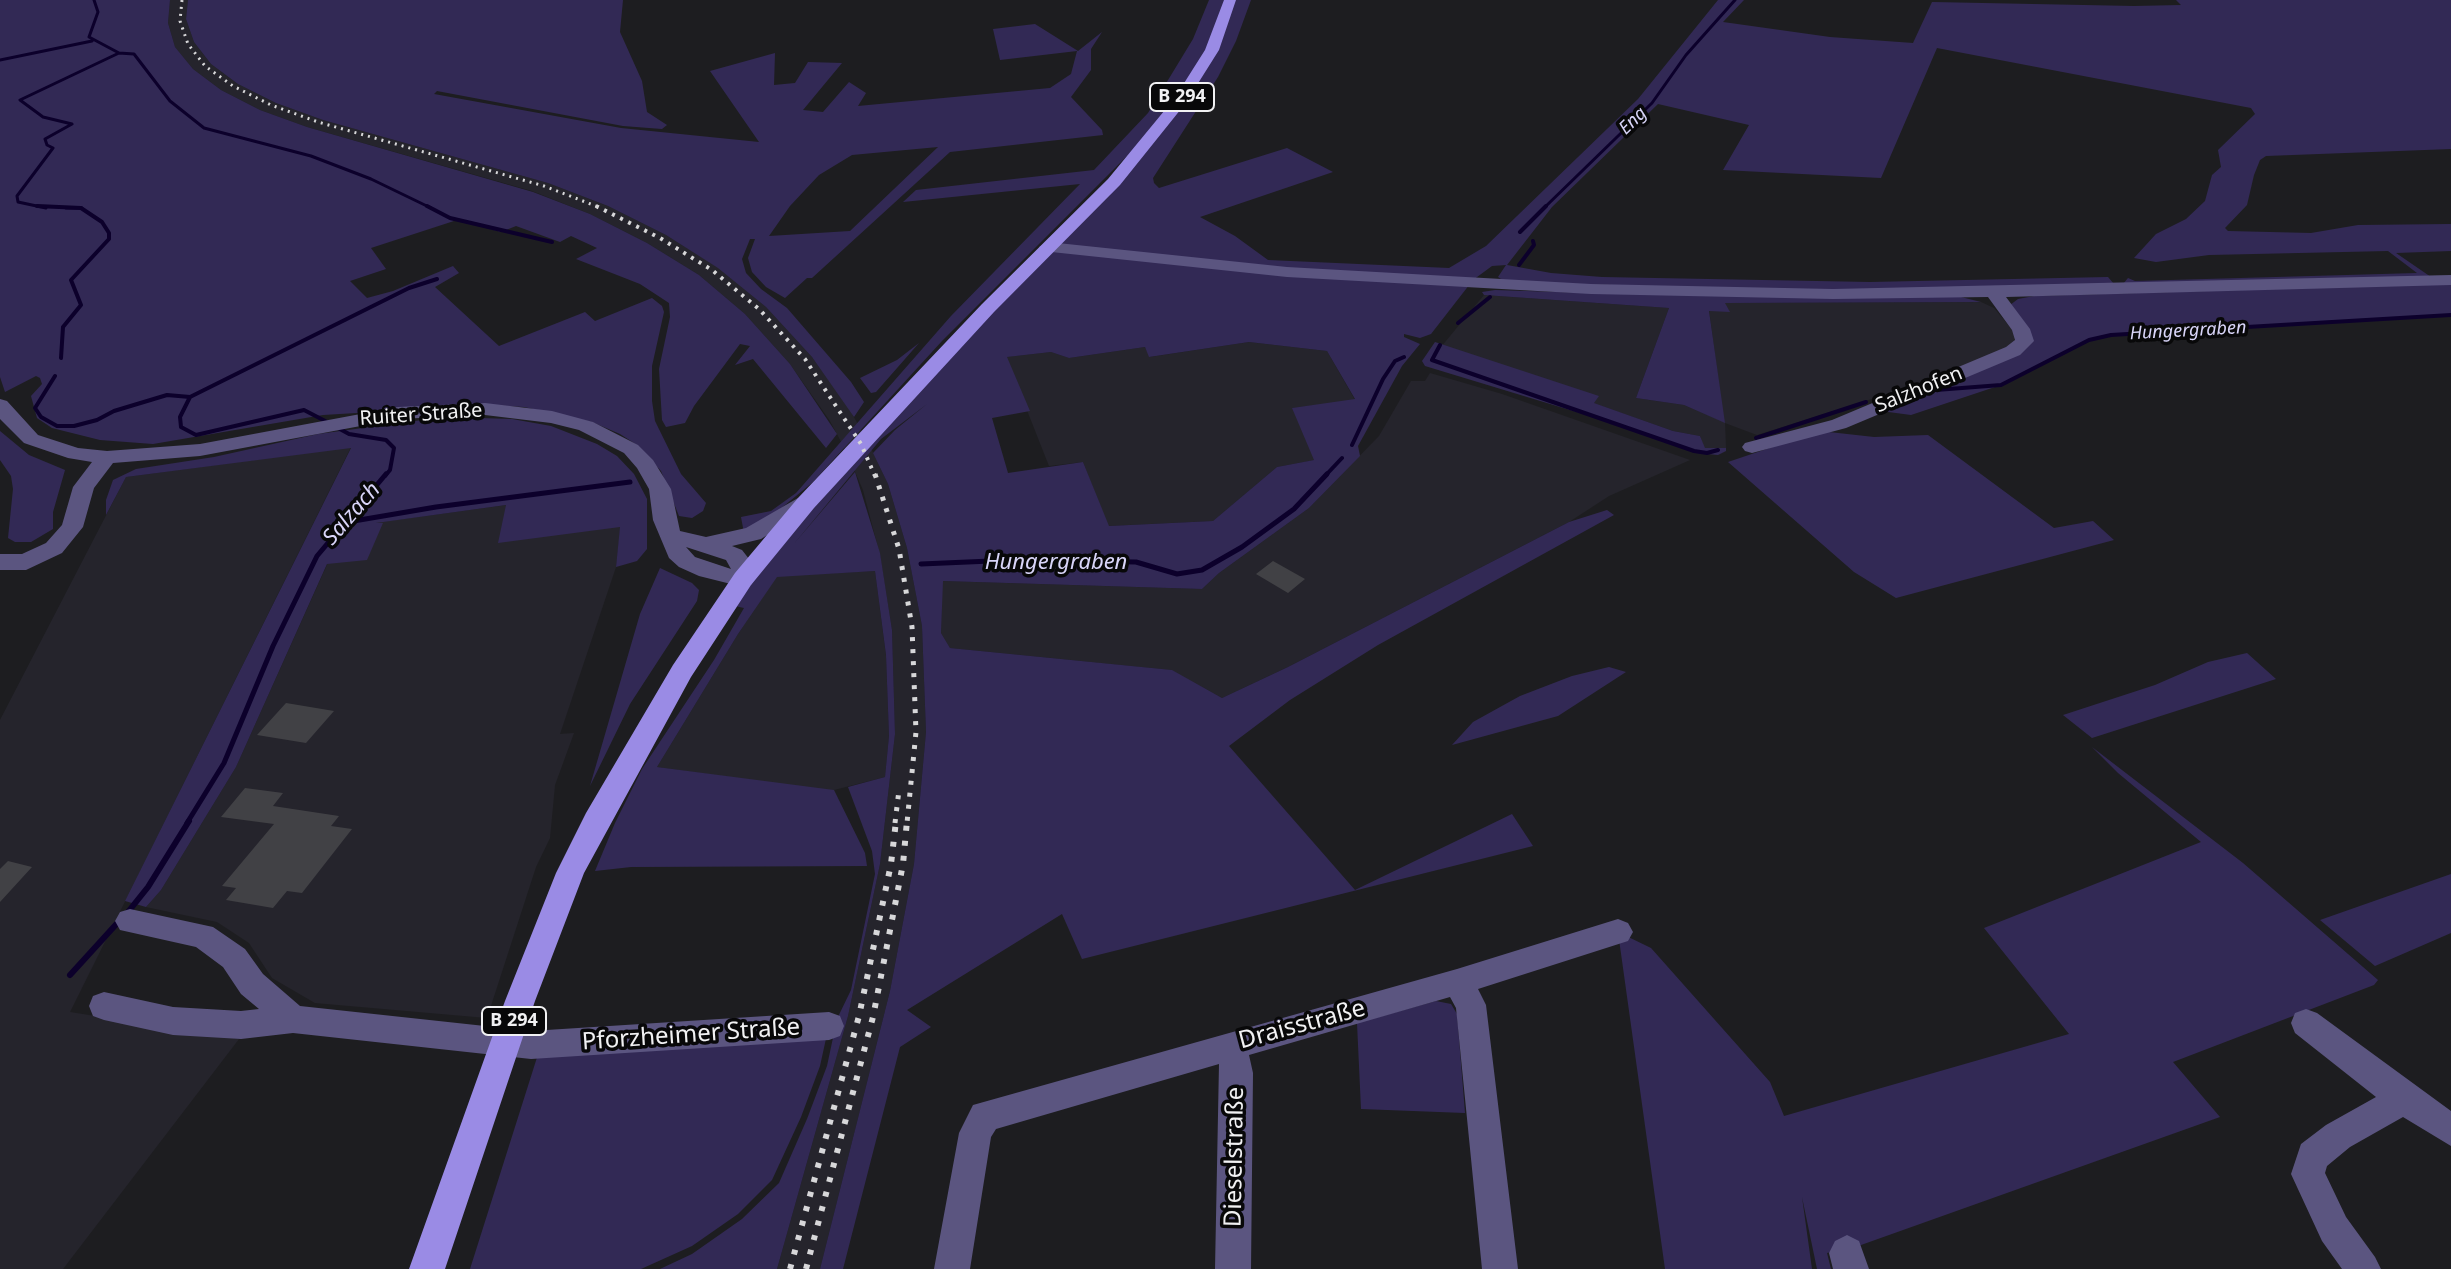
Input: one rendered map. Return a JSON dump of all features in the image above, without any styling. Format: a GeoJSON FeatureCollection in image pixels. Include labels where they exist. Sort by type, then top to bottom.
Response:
{"type":"FeatureCollection","features":[{"type":"Feature","properties":{"kind":"main road","name":"B 294"},"geometry":{"type":"LineString","coordinates":[[427,1269],[506,1043],[570,873],[682,671],[743,579],[806,503],[921,377],[1114,182],[1180,101],[1212,50],[1230,0]]}},
{"type":"Feature","properties":{"kind":"street"},"geometry":{"type":"LineString","coordinates":[[1048,247],[1230,267],[1497,285],[1708,292],[1993,292],[2451,280]]}},
{"type":"Feature","properties":{"kind":"street","name":"Salzhofen"},"geometry":{"type":"LineString","coordinates":[[1752,447],[1839,424],[2013,351],[2025,341],[2021,329],[1993,292]]}},
{"type":"Feature","properties":{"kind":"street","name":"Ruiter Straße"},"geometry":{"type":"LineString","coordinates":[[0,405],[31,439],[75,454],[107,457],[200,450],[358,418],[429,410],[485,409],[552,417],[586,426],[631,449],[646,465],[660,489],[664,520],[674,548],[687,562],[707,571],[743,579]]}},
{"type":"Feature","properties":{"kind":"street"},"geometry":{"type":"LineString","coordinates":[[0,562],[33,562],[54,548],[72,527],[84,487],[107,457]]}},
{"type":"Feature","properties":{"kind":"street"},"geometry":{"type":"LineString","coordinates":[[706,544],[753,534],[806,503]]}},
{"type":"Feature","properties":{"kind":"street"},"geometry":{"type":"LineString","coordinates":[[671,537],[706,544],[734,555],[742,564],[743,579]]}},
{"type":"Feature","properties":{"kind":"street"},"geometry":{"type":"LineString","coordinates":[[130,921],[203,936],[234,958],[252,984],[293,1019]]}},
{"type":"Feature","properties":{"kind":"street","name":"Draisstraße"},"geometry":{"type":"LineString","coordinates":[[952,1269],[975,1133],[985,1116],[1457,982],[1618,932]]}},
{"type":"Feature","properties":{"kind":"street"},"geometry":{"type":"LineString","coordinates":[[1457,982],[1471,1005],[1500,1269]]}},
{"type":"Feature","properties":{"kind":"street","name":"Pforzheimer Straße"},"geometry":{"type":"LineString","coordinates":[[104,1006],[173,1021],[241,1025],[293,1019],[531,1045],[829,1026]]}},
{"type":"Feature","properties":{"kind":"street"},"geometry":{"type":"LineString","coordinates":[[2306,1023],[2404,1099],[2451,1130]]}},
{"type":"Feature","properties":{"kind":"street","name":"Dieselstraße"},"geometry":{"type":"LineString","coordinates":[[1231,1045],[1237,1073],[1233,1269]]}},
{"type":"Feature","properties":{"kind":"street"},"geometry":{"type":"LineString","coordinates":[[2363,1269],[2334,1229],[2308,1174],[2313,1156],[2338,1136],[2404,1099]]}},
{"type":"Feature","properties":{"kind":"shaded area"},"geometry":{"type":"Polygon","coordinates":[[[0,0],[170,0],[168,23],[175,47],[193,69],[221,90],[260,110],[307,127],[533,192],[590,214],[647,243],[699,275],[745,314],[790,364],[837,434],[826,448],[753,359],[735,365],[750,346],[740,344],[685,423],[666,427],[662,420],[659,369],[670,317],[669,303],[640,284],[576,259],[597,248],[571,236],[560,242],[516,226],[501,232],[457,220],[371,248],[386,269],[350,281],[367,298],[393,291],[453,266],[459,273],[435,287],[499,346],[585,312],[595,321],[652,298],[664,312],[652,366],[655,421],[681,474],[706,503],[703,511],[692,518],[679,516],[661,471],[637,445],[620,434],[592,422],[524,407],[489,405],[323,415],[153,444],[100,440],[52,428],[37,418],[31,396],[42,384],[40,378],[36,376],[5,392],[0,377],[0,0]]]}},
{"type":"Feature","properties":{"kind":"shaded area"},"geometry":{"type":"Polygon","coordinates":[[[170,0],[188,0],[186,19],[194,42],[211,64],[238,84],[276,103],[323,120],[548,183],[608,206],[666,235],[719,268],[766,307],[812,357],[847,405],[868,442],[888,484],[907,548],[922,626],[926,732],[914,864],[890,991],[820,1269],[777,1269],[848,1016],[880,864],[895,734],[892,630],[880,555],[863,490],[846,451],[830,421],[790,364],[745,314],[699,275],[647,243],[590,214],[532,191],[307,127],[260,110],[221,90],[193,69],[175,47],[168,23],[170,0]]]}},
{"type":"Feature","properties":{"kind":"shaded area"},"geometry":{"type":"Polygon","coordinates":[[[188,0],[623,0],[620,32],[642,81],[647,112],[667,125],[662,129],[623,126],[437,91],[434,94],[621,128],[759,142],[710,71],[775,53],[774,85],[795,83],[808,62],[842,63],[803,110],[823,112],[849,82],[866,93],[858,106],[1050,88],[1071,74],[1077,51],[1000,60],[993,29],[1035,24],[1078,51],[1102,32],[1091,49],[1091,70],[1071,97],[1102,130],[1103,135],[950,152],[812,278],[807,278],[785,298],[766,287],[752,272],[748,258],[755,239],[750,239],[742,259],[746,273],[761,289],[787,308],[851,382],[864,402],[854,417],[812,357],[766,307],[718,268],[666,235],[608,206],[548,183],[323,120],[276,103],[238,84],[211,64],[194,42],[186,19],[188,0]],[[938,147],[852,155],[819,175],[790,206],[769,236],[850,231],[938,147]]]}},
{"type":"Feature","properties":{"kind":"shaded area"},"geometry":{"type":"Polygon","coordinates":[[[1209,0],[1251,0],[1218,77],[1153,178],[1159,188],[1287,148],[1333,172],[1200,217],[1235,236],[1268,260],[1449,268],[1486,246],[1638,99],[1718,0],[1744,0],[1723,22],[1830,37],[1913,43],[1932,2],[2134,6],[2181,5],[2176,0],[2451,0],[2451,149],[2266,156],[2260,160],[2254,175],[2247,205],[2225,228],[2228,231],[2311,233],[2358,225],[2451,224],[2451,251],[2396,253],[2431,277],[2123,284],[2128,278],[2135,281],[2417,273],[2388,251],[2209,255],[2156,262],[2134,258],[2156,234],[2186,219],[2205,201],[2212,175],[2221,167],[2218,150],[2255,114],[2251,108],[1937,48],[1881,178],[1723,170],[1749,125],[1658,104],[1552,207],[1507,265],[1551,273],[1602,277],[1870,282],[2108,277],[2114,284],[1829,291],[1506,282],[1498,277],[1506,265],[1492,266],[1473,280],[1431,334],[1420,338],[1404,334],[1404,337],[1420,344],[1402,366],[1358,446],[1360,456],[1309,508],[1219,573],[1202,589],[943,581],[941,633],[950,648],[1172,670],[1222,698],[1569,522],[1607,510],[1614,515],[1378,645],[1290,700],[1229,746],[1355,890],[1512,814],[1533,846],[1082,959],[1062,914],[907,1010],[931,1027],[900,1047],[843,1269],[820,1269],[890,991],[914,864],[926,732],[922,626],[907,548],[888,484],[873,453],[927,404],[881,439],[793,545],[855,472],[880,553],[892,630],[895,734],[880,864],[848,1016],[777,1269],[660,1269],[692,1254],[742,1219],[779,1183],[827,1066],[837,1019],[851,990],[875,874],[872,851],[848,787],[885,777],[889,736],[886,655],[875,571],[777,577],[738,634],[657,767],[834,790],[865,853],[867,866],[631,867],[595,871],[615,823],[642,769],[714,660],[744,608],[726,604],[994,310],[1109,196],[1175,108],[942,341],[813,482],[762,524],[744,533],[741,517],[771,511],[796,493],[951,316],[1080,184],[903,202],[916,190],[1094,170],[1148,113],[1193,39],[1209,0]],[[1249,342],[1149,357],[1145,347],[1069,358],[1051,352],[1007,357],[1030,411],[992,418],[1008,473],[1083,462],[1109,526],[1213,521],[1277,467],[1314,460],[1292,408],[1355,399],[1327,351],[1249,342]]]}},
{"type":"Feature","properties":{"kind":"shaded area"},"geometry":{"type":"Polygon","coordinates":[[[2451,284],[2451,315],[2111,335],[2089,340],[2001,385],[1911,415],[1881,411],[2032,342],[2010,305],[2018,299],[2034,296],[2451,284]]]}},
{"type":"Feature","properties":{"kind":"shaded area"},"geometry":{"type":"Polygon","coordinates":[[[1482,292],[1957,296],[1981,302],[1725,303],[1730,312],[1709,311],[1725,423],[1684,405],[1636,398],[1669,308],[1484,295],[1482,292]]]}},
{"type":"Feature","properties":{"kind":"shaded area"},"geometry":{"type":"Polygon","coordinates":[[[1484,295],[1669,308],[1636,398],[1684,405],[1724,422],[1709,310],[1729,311],[1724,303],[1981,302],[1994,308],[2015,333],[2013,351],[1913,391],[1881,396],[1757,435],[1725,423],[1726,448],[1704,448],[1700,436],[1673,431],[1593,403],[1598,397],[1441,347],[1484,295]]]}},
{"type":"Feature","properties":{"kind":"shaded area"},"geometry":{"type":"Polygon","coordinates":[[[1249,342],[1327,351],[1355,400],[1293,408],[1315,460],[1277,467],[1213,521],[1108,526],[1083,462],[1049,466],[1006,357],[1051,352],[1069,358],[1145,347],[1150,357],[1249,342]]]}},
{"type":"Feature","properties":{"kind":"shaded area"},"geometry":{"type":"Polygon","coordinates":[[[1435,342],[1599,396],[1594,403],[1673,431],[1700,436],[1705,448],[1726,448],[1726,451],[1718,455],[1697,453],[1593,417],[1425,366],[1422,361],[1435,342]]]}},
{"type":"Feature","properties":{"kind":"shaded area"},"geometry":{"type":"Polygon","coordinates":[[[919,343],[876,392],[871,393],[860,378],[897,360],[919,343]]]}},
{"type":"Feature","properties":{"kind":"shaded area"},"geometry":{"type":"Polygon","coordinates":[[[1430,373],[1502,394],[1690,460],[1609,496],[1569,522],[1222,698],[1171,670],[950,648],[941,633],[942,581],[1202,589],[1219,573],[1309,508],[1379,436],[1411,381],[1425,381],[1430,373]]]}},
{"type":"Feature","properties":{"kind":"shaded area"},"geometry":{"type":"Polygon","coordinates":[[[445,417],[512,419],[551,426],[597,444],[617,456],[634,474],[647,499],[647,549],[637,561],[616,567],[620,527],[498,543],[506,505],[376,523],[383,523],[367,560],[327,564],[236,767],[161,890],[146,907],[125,901],[351,448],[126,477],[106,515],[106,500],[113,480],[136,469],[214,457],[318,434],[445,417]]]}},
{"type":"Feature","properties":{"kind":"shaded area"},"geometry":{"type":"Polygon","coordinates":[[[0,431],[29,455],[65,470],[53,512],[53,529],[31,542],[15,542],[8,538],[13,489],[11,476],[0,460],[0,431]]]}},
{"type":"Feature","properties":{"kind":"shaded area"},"geometry":{"type":"Polygon","coordinates":[[[1820,431],[1874,437],[1928,435],[2054,528],[2093,521],[2114,540],[1896,598],[1854,572],[1728,462],[1820,431]]]}},
{"type":"Feature","properties":{"kind":"shaded area"},"geometry":{"type":"Polygon","coordinates":[[[351,447],[70,1012],[239,1039],[63,1269],[0,1269],[0,720],[126,477],[351,447]]]}},
{"type":"Feature","properties":{"kind":"shaded area"},"geometry":{"type":"Polygon","coordinates":[[[625,489],[616,567],[560,734],[574,733],[555,785],[550,838],[536,867],[487,1018],[315,1003],[272,978],[249,943],[217,922],[146,907],[161,890],[236,767],[344,527],[625,489]]]}},
{"type":"Feature","properties":{"kind":"shaded area"},"geometry":{"type":"Polygon","coordinates":[[[660,568],[692,583],[699,590],[697,601],[630,704],[590,786],[640,614],[660,568]]]}},
{"type":"Feature","properties":{"kind":"shaded area"},"geometry":{"type":"Polygon","coordinates":[[[875,571],[886,656],[889,736],[885,777],[830,791],[657,767],[777,576],[875,571]]]}},
{"type":"Feature","properties":{"kind":"shaded area"},"geometry":{"type":"Polygon","coordinates":[[[2247,653],[2276,679],[2092,738],[2063,715],[2155,685],[2208,662],[2247,653]]]}},
{"type":"Feature","properties":{"kind":"shaded area"},"geometry":{"type":"Polygon","coordinates":[[[1609,667],[1626,672],[1558,716],[1452,745],[1473,722],[1520,696],[1572,676],[1609,667]]]}},
{"type":"Feature","properties":{"kind":"shaded area"},"geometry":{"type":"Polygon","coordinates":[[[2092,747],[2243,863],[2378,980],[2374,985],[2173,1062],[2220,1117],[1861,1245],[1827,1253],[1831,1269],[1817,1269],[1802,1197],[1812,1269],[1665,1269],[1618,932],[1651,948],[1770,1082],[1784,1116],[2069,1034],[1984,928],[2201,842],[2118,773],[2092,747]]]}},
{"type":"Feature","properties":{"kind":"shaded area"},"geometry":{"type":"Polygon","coordinates":[[[2451,874],[2451,933],[2375,966],[2320,920],[2451,874]]]}},
{"type":"Feature","properties":{"kind":"shaded area"},"geometry":{"type":"Polygon","coordinates":[[[1436,1001],[1451,1004],[1457,1014],[1465,1113],[1361,1109],[1357,1023],[1436,1001]]]}},
{"type":"Feature","properties":{"kind":"shaded area"},"geometry":{"type":"Polygon","coordinates":[[[827,1034],[820,1066],[801,1117],[772,1180],[738,1214],[692,1246],[641,1269],[470,1269],[540,1048],[827,1034]]]}},
{"type":"Feature","properties":{"kind":"building"},"geometry":{"type":"Polygon","coordinates":[[[1273,561],[1305,579],[1288,593],[1256,574],[1273,561]]]}},
{"type":"Feature","properties":{"kind":"building"},"geometry":{"type":"Polygon","coordinates":[[[286,703],[334,711],[306,743],[257,735],[286,703]]]}},
{"type":"Feature","properties":{"kind":"building"},"geometry":{"type":"Polygon","coordinates":[[[245,788],[283,793],[273,806],[339,816],[331,826],[352,829],[302,893],[287,891],[273,908],[226,900],[236,888],[222,886],[274,824],[221,817],[245,788]]]}},
{"type":"Feature","properties":{"kind":"building"},"geometry":{"type":"Polygon","coordinates":[[[8,861],[32,867],[0,902],[0,869],[8,861]]]}},
{"type":"Feature","properties":{"kind":"waterway","name":"Salzach"},"geometry":{"type":"LineString","coordinates":[[94,0],[98,12],[89,37],[119,53]]}},
{"type":"Feature","properties":{"kind":"waterway","name":"Eng"},"geometry":{"type":"LineString","coordinates":[[1544,208],[1652,103],[1686,55],[1735,0]]}},
{"type":"Feature","properties":{"kind":"waterway"},"geometry":{"type":"LineString","coordinates":[[0,60],[92,41]]}},
{"type":"Feature","properties":{"kind":"waterway","name":"Salzach"},"geometry":{"type":"LineString","coordinates":[[46,208],[18,202],[17,196],[53,148],[47,145],[45,139],[72,124],[43,117],[20,100],[119,53]]}},
{"type":"Feature","properties":{"kind":"waterway"},"geometry":{"type":"LineString","coordinates":[[119,53],[134,54],[170,101],[204,128],[311,156],[371,179],[429,207]]}},
{"type":"Feature","properties":{"kind":"waterway","name":"Salzach"},"geometry":{"type":"LineString","coordinates":[[37,206],[81,208]]}},
{"type":"Feature","properties":{"kind":"waterway"},"geometry":{"type":"LineString","coordinates":[[429,207],[450,218],[552,242]]}},
{"type":"Feature","properties":{"kind":"waterway","name":"Salzach"},"geometry":{"type":"LineString","coordinates":[[66,208],[81,208]]}},
{"type":"Feature","properties":{"kind":"waterway","name":"Salzach"},"geometry":{"type":"LineString","coordinates":[[61,358],[63,327],[81,305],[71,280],[109,239],[102,222],[81,208]]}},
{"type":"Feature","properties":{"kind":"waterway","name":"Eng"},"geometry":{"type":"LineString","coordinates":[[1520,232],[1544,208]]}},
{"type":"Feature","properties":{"kind":"waterway","name":"Eng"},"geometry":{"type":"LineString","coordinates":[[1519,265],[1534,245],[1533,241]]}},
{"type":"Feature","properties":{"kind":"waterway"},"geometry":{"type":"LineString","coordinates":[[190,397],[409,288],[437,279]]}},
{"type":"Feature","properties":{"kind":"waterway","name":"Eng"},"geometry":{"type":"LineString","coordinates":[[1458,323],[1490,297]]}},
{"type":"Feature","properties":{"kind":"waterway","name":"Hungergraben"},"geometry":{"type":"LineString","coordinates":[[1936,390],[2001,385],[2089,340],[2111,335],[2451,315]]}},
{"type":"Feature","properties":{"kind":"waterway","name":"Hungergraben"},"geometry":{"type":"LineString","coordinates":[[1440,345],[1432,360],[1694,451],[1707,453],[1718,450]]}},
{"type":"Feature","properties":{"kind":"waterway","name":"Hungergraben"},"geometry":{"type":"LineString","coordinates":[[1352,445],[1383,379],[1395,361],[1404,357]]}},
{"type":"Feature","properties":{"kind":"waterway","name":"Salzach"},"geometry":{"type":"LineString","coordinates":[[55,376],[35,408],[41,417],[57,426],[74,426],[97,420],[114,411],[167,395],[190,397]]}},
{"type":"Feature","properties":{"kind":"waterway","name":"Salzach"},"geometry":{"type":"LineString","coordinates":[[190,397],[180,417],[181,427],[196,435],[304,410],[329,423]]}},
{"type":"Feature","properties":{"kind":"waterway","name":"Hungergraben"},"geometry":{"type":"LineString","coordinates":[[1756,438],[1866,402]]}},
{"type":"Feature","properties":{"kind":"waterway","name":"Salzach"},"geometry":{"type":"LineString","coordinates":[[338,428],[349,434],[386,440],[394,448],[390,470],[385,476]]}},
{"type":"Feature","properties":{"kind":"waterway","name":"Hungergraben"},"geometry":{"type":"LineString","coordinates":[[1325,476],[1342,458]]}},
{"type":"Feature","properties":{"kind":"waterway","name":"Salzach"},"geometry":{"type":"LineString","coordinates":[[345,522],[386,474]]}},
{"type":"Feature","properties":{"kind":"waterway","name":"Hungergraben"},"geometry":{"type":"LineString","coordinates":[[921,564],[1014,560],[1136,562],[1177,574],[1202,570],[1242,547],[1294,509],[1327,474]]}},
{"type":"Feature","properties":{"kind":"waterway","name":"Hungergraben"},"geometry":{"type":"LineString","coordinates":[[345,522],[436,507],[630,482]]}},
{"type":"Feature","properties":{"kind":"waterway","name":"Salzach"},"geometry":{"type":"LineString","coordinates":[[187,823],[224,763],[273,646],[317,556],[345,522]]}},
{"type":"Feature","properties":{"kind":"waterway","name":"Salzach"},"geometry":{"type":"LineString","coordinates":[[128,912],[148,887],[189,821]]}},
{"type":"Feature","properties":{"kind":"waterway","name":"Salzach"},"geometry":{"type":"LineString","coordinates":[[70,975],[121,919]]}},
{"type":"Feature","properties":{"kind":"railway"},"geometry":{"type":"LineString","coordinates":[[182,0],[180,21],[188,44],[205,66],[233,86],[271,105],[318,122],[544,186],[597,206]]}},
{"type":"Feature","properties":{"kind":"railway"},"geometry":{"type":"LineString","coordinates":[[597,206],[601,208]]}},
{"type":"Feature","properties":{"kind":"railway"},"geometry":{"type":"LineString","coordinates":[[597,206],[660,238],[712,270],[759,309],[805,359],[861,444],[875,476]]}},
{"type":"Feature","properties":{"kind":"railway"},"geometry":{"type":"LineString","coordinates":[[875,474],[899,549],[912,627],[916,732],[907,823]]}},
{"type":"Feature","properties":{"kind":"railway"},"geometry":{"type":"LineString","coordinates":[[895,823],[899,790]]}},
{"type":"Feature","properties":{"kind":"railway"},"geometry":{"type":"LineString","coordinates":[[790,1269],[859,1016],[891,864],[896,821]]}},
{"type":"Feature","properties":{"kind":"railway"},"geometry":{"type":"LineString","coordinates":[[806,1269],[873,1017],[903,864],[907,821]]}}]}
